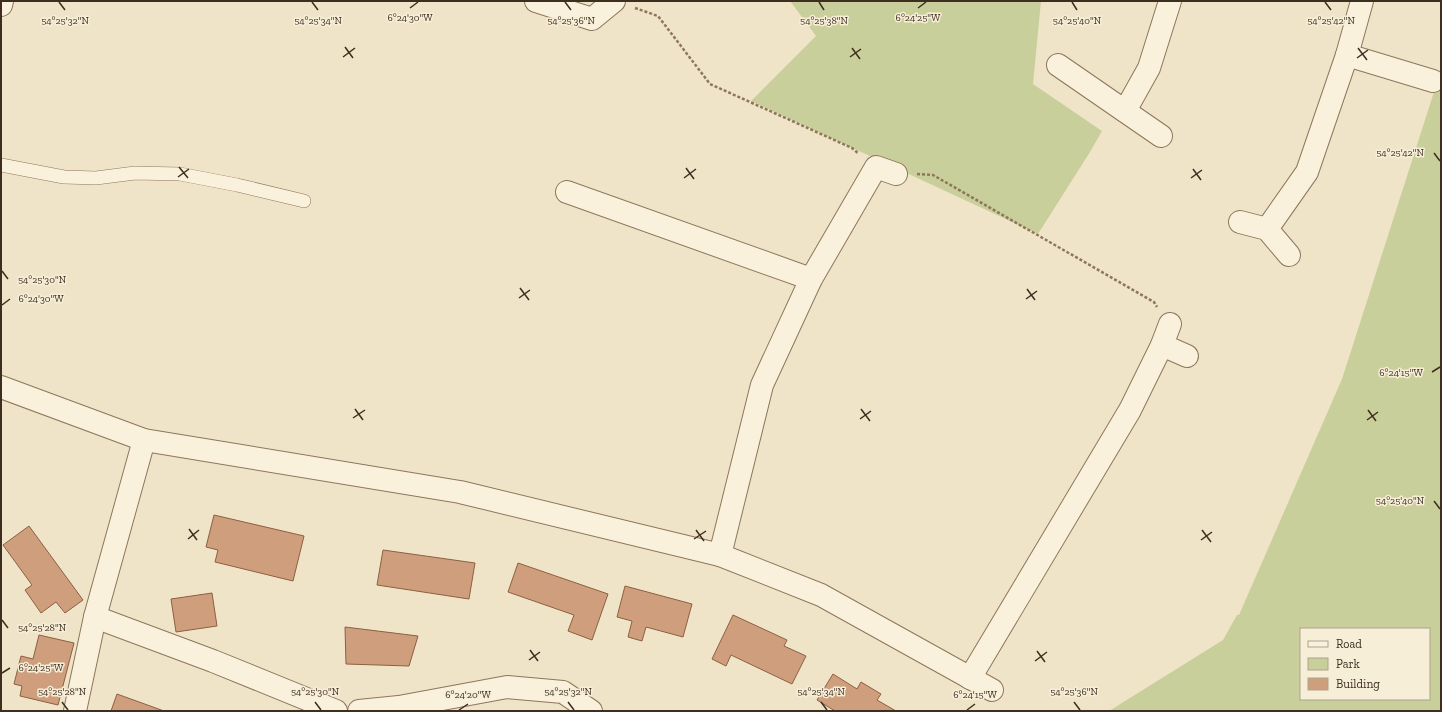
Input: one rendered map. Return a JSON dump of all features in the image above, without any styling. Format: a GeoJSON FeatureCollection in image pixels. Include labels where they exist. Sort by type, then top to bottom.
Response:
{"type":"FeatureCollection","features":[{"type":"Feature","properties":{"kind":"street"},"geometry":{"type":"LineString","coordinates":[[1,5],[2,1]]}},
{"type":"Feature","properties":{"kind":"street"},"geometry":{"type":"LineString","coordinates":[[536,1],[592,19],[623,4]]}},
{"type":"Feature","properties":{"kind":"street"},"geometry":{"type":"LineString","coordinates":[[1125,111],[1149,68],[1170,1]]}},
{"type":"Feature","properties":{"kind":"street"},"geometry":{"type":"LineString","coordinates":[[1267,229],[1308,172],[1347,55],[1362,1]]}},
{"type":"Feature","properties":{"kind":"street"},"geometry":{"type":"LineString","coordinates":[[1347,55],[1433,81]]}},
{"type":"Feature","properties":{"kind":"street"},"geometry":{"type":"LineString","coordinates":[[1058,65],[1161,136]]}},
{"type":"Feature","properties":{"kind":"street"},"geometry":{"type":"LineString","coordinates":[[720,555],[762,385],[811,279],[886,170]]}},
{"type":"Feature","properties":{"kind":"street"},"geometry":{"type":"LineString","coordinates":[[567,192],[811,279]]}},
{"type":"Feature","properties":{"kind":"street"},"geometry":{"type":"LineString","coordinates":[[1240,222],[1267,229],[1288,255]]}},
{"type":"Feature","properties":{"kind":"street"},"geometry":{"type":"LineString","coordinates":[[970,678],[1130,410],[1162,345],[1170,324]]}},
{"type":"Feature","properties":{"kind":"street"},"geometry":{"type":"LineString","coordinates":[[1162,345],[1187,356]]}},
{"type":"Feature","properties":{"kind":"street"},"geometry":{"type":"LineString","coordinates":[[1,387],[144,440],[460,492],[720,555],[821,595],[992,690]]}},
{"type":"Feature","properties":{"kind":"street"},"geometry":{"type":"LineString","coordinates":[[75,711],[95,617],[144,440]]}},
{"type":"Feature","properties":{"kind":"street"},"geometry":{"type":"LineString","coordinates":[[95,617],[213,661],[336,711]]}},
{"type":"Feature","properties":{"kind":"street"},"geometry":{"type":"LineString","coordinates":[[359,711],[398,707],[507,687],[563,692],[591,711]]}},
{"type":"Feature","properties":{"kind":"lane"},"geometry":{"type":"LineString","coordinates":[[1,165],[64,177],[96,178],[136,173],[180,174],[237,185],[304,201]]}},
{"type":"Feature","properties":{"kind":"path"},"geometry":{"type":"LineString","coordinates":[[623,4],[658,16],[710,84],[852,148],[886,170],[933,175],[1154,302],[1170,324]]}},
{"type":"Feature","properties":{"kind":"green space"},"geometry":{"type":"Polygon","coordinates":[[[790,1],[1041,1],[1033,84],[1102,131],[1038,234],[751,101],[816,36],[790,1]]]}},
{"type":"Feature","properties":{"kind":"green space"},"geometry":{"type":"Polygon","coordinates":[[[1441,70],[1441,711],[1109,711],[1223,640],[1237,615],[1239,615],[1342,379],[1441,70]]]}},
{"type":"Feature","properties":{"kind":"building"},"geometry":{"type":"Polygon","coordinates":[[[214,515],[304,536],[293,581],[215,562],[218,550],[206,547],[214,515]]]}},
{"type":"Feature","properties":{"kind":"building"},"geometry":{"type":"Polygon","coordinates":[[[29,526],[83,600],[65,613],[56,602],[41,613],[25,590],[32,585],[3,545],[29,526]]]}},
{"type":"Feature","properties":{"kind":"building"},"geometry":{"type":"Polygon","coordinates":[[[383,550],[475,563],[469,599],[377,585],[383,550]]]}},
{"type":"Feature","properties":{"kind":"building"},"geometry":{"type":"Polygon","coordinates":[[[518,563],[608,594],[592,640],[568,631],[574,615],[508,592],[518,563]]]}},
{"type":"Feature","properties":{"kind":"building"},"geometry":{"type":"Polygon","coordinates":[[[625,586],[692,604],[683,637],[646,627],[642,641],[628,637],[632,621],[617,617],[625,586]]]}},
{"type":"Feature","properties":{"kind":"building"},"geometry":{"type":"Polygon","coordinates":[[[212,593],[217,626],[176,632],[171,599],[212,593]]]}},
{"type":"Feature","properties":{"kind":"building"},"geometry":{"type":"Polygon","coordinates":[[[733,615],[787,640],[784,646],[806,656],[792,684],[731,655],[726,666],[712,659],[733,615]]]}},
{"type":"Feature","properties":{"kind":"building"},"geometry":{"type":"Polygon","coordinates":[[[345,627],[418,636],[409,666],[346,664],[345,627]]]}},
{"type":"Feature","properties":{"kind":"building"},"geometry":{"type":"Polygon","coordinates":[[[39,635],[74,643],[58,705],[20,696],[22,686],[14,684],[21,656],[33,659],[39,635]]]}},
{"type":"Feature","properties":{"kind":"building"},"geometry":{"type":"Polygon","coordinates":[[[833,674],[857,689],[861,682],[881,694],[877,700],[896,711],[835,711],[817,700],[833,674]]]}},
{"type":"Feature","properties":{"kind":"building"},"geometry":{"type":"Polygon","coordinates":[[[117,694],[164,711],[111,711],[117,694]]]}}]}
